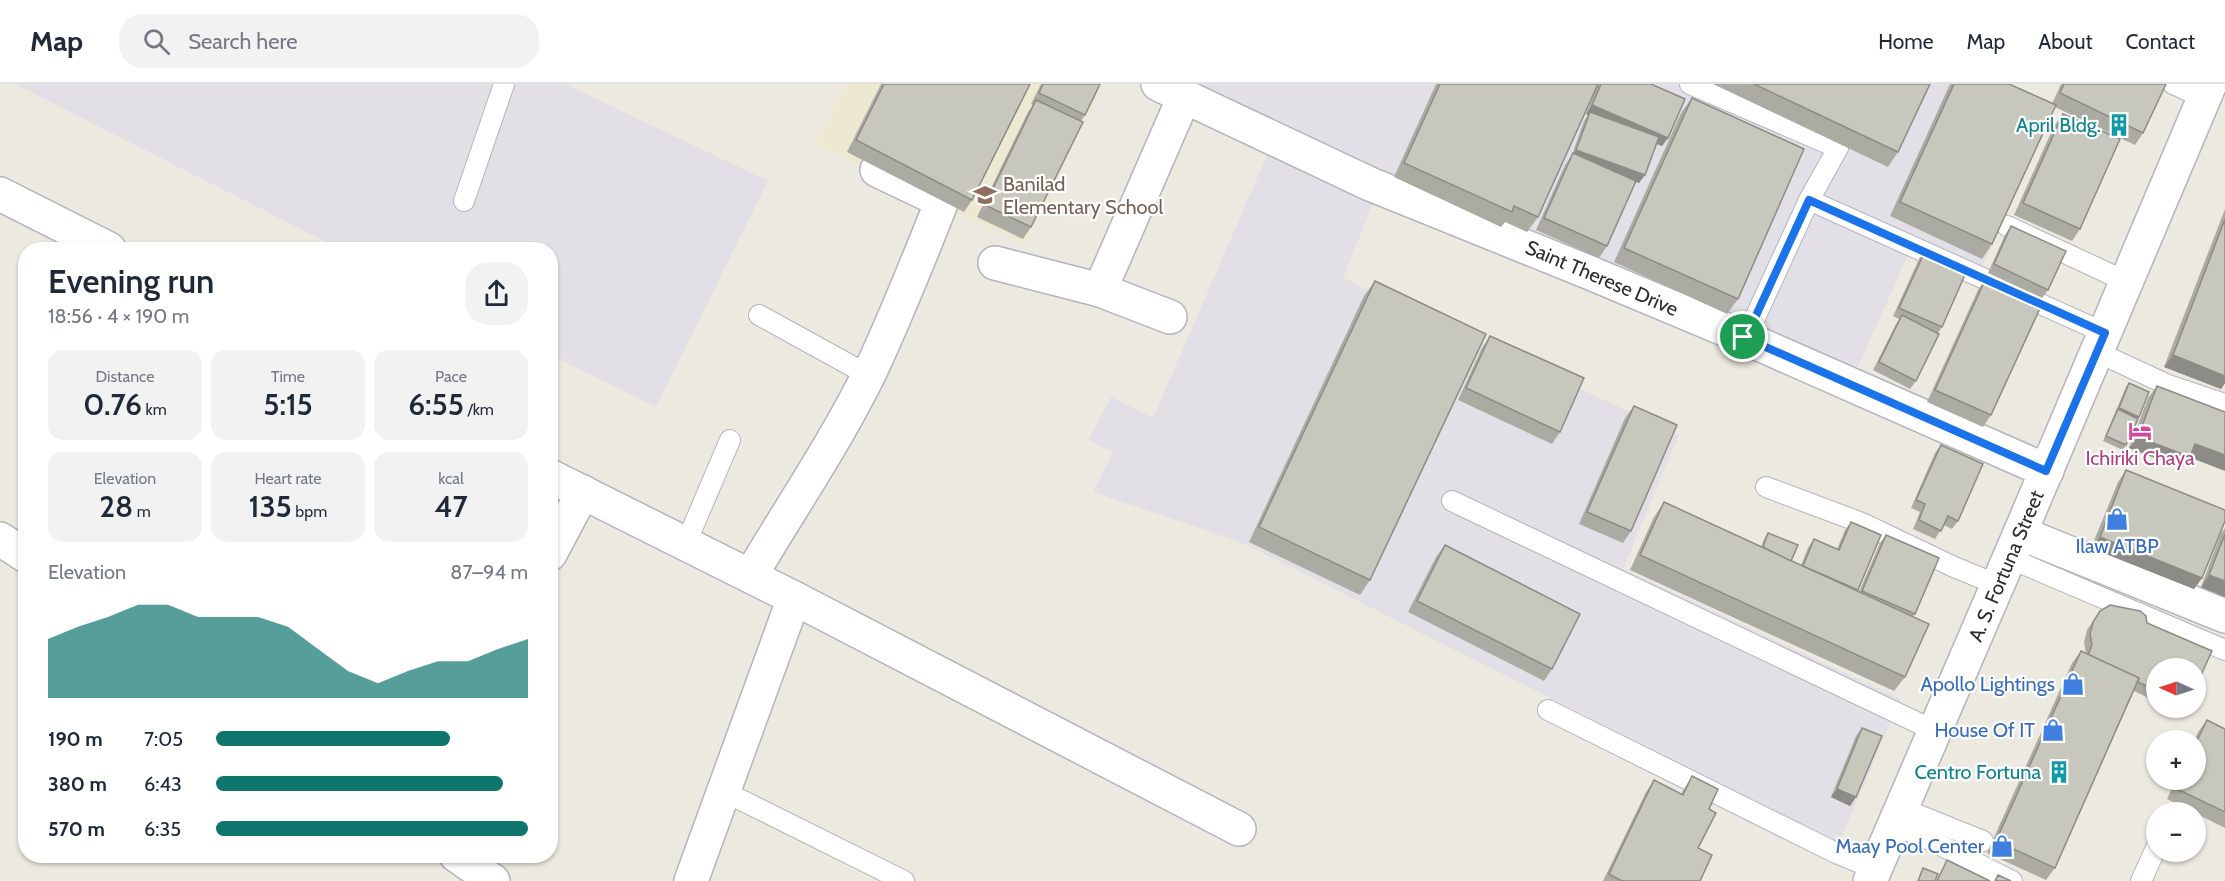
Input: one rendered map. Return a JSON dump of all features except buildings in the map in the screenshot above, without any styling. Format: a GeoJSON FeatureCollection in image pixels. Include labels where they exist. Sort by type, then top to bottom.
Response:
{"type":"FeatureCollection","features":[{"type":"Feature","properties":{"kind":"street"},"geometry":{"type":"LineString","coordinates":[[1100,290],[1171,91]]}},
{"type":"Feature","properties":{"kind":"street","name":"Saint Therese Drive"},"geometry":{"type":"LineString","coordinates":[[1171,91],[1370,184],[1743,337],[2046,471]]}},
{"type":"Feature","properties":{"kind":"street","name":"A. S. Fortuna Street"},"geometry":{"type":"LineString","coordinates":[[1872,875],[2207,91]]}},
{"type":"Feature","properties":{"kind":"street"},"geometry":{"type":"LineString","coordinates":[[751,575],[844,420],[868,375],[942,201],[878,170]]}},
{"type":"Feature","properties":{"kind":"street"},"geometry":{"type":"LineString","coordinates":[[0,194],[95,242]]}},
{"type":"Feature","properties":{"kind":"street"},"geometry":{"type":"LineString","coordinates":[[995,263],[1100,290],[1170,317]]}},
{"type":"Feature","properties":{"kind":"street"},"geometry":{"type":"LineString","coordinates":[[558,480],[794,597],[1239,829]]}},
{"type":"Feature","properties":{"kind":"street"},"geometry":{"type":"LineString","coordinates":[[558,539],[583,492]]}},
{"type":"Feature","properties":{"kind":"street"},"geometry":{"type":"LineString","coordinates":[[2009,558],[2225,616]]}},
{"type":"Feature","properties":{"kind":"street"},"geometry":{"type":"LineString","coordinates":[[692,881],[794,597]]}},
{"type":"Feature","properties":{"kind":"lane"},"geometry":{"type":"LineString","coordinates":[[464,201],[504,84]]}},
{"type":"Feature","properties":{"kind":"lane"},"geometry":{"type":"LineString","coordinates":[[1690,84],[1838,148],[1809,200],[1754,320],[1743,337]]}},
{"type":"Feature","properties":{"kind":"lane"},"geometry":{"type":"LineString","coordinates":[[2173,84],[2207,91]]}},
{"type":"Feature","properties":{"kind":"lane"},"geometry":{"type":"LineString","coordinates":[[1809,200],[2101,343],[2168,385],[2225,404]]}},
{"type":"Feature","properties":{"kind":"lane"},"geometry":{"type":"LineString","coordinates":[[2007,226],[2127,282]]}},
{"type":"Feature","properties":{"kind":"lane"},"geometry":{"type":"LineString","coordinates":[[759,315],[868,375]]}},
{"type":"Feature","properties":{"kind":"lane"},"geometry":{"type":"LineString","coordinates":[[686,543],[730,440]]}},
{"type":"Feature","properties":{"kind":"lane"},"geometry":{"type":"LineString","coordinates":[[1766,487],[1862,523],[2009,558],[2225,650]]}},
{"type":"Feature","properties":{"kind":"lane"},"geometry":{"type":"LineString","coordinates":[[1452,501],[1935,731]]}},
{"type":"Feature","properties":{"kind":"lane"},"geometry":{"type":"LineString","coordinates":[[1548,710],[1813,841],[1872,875]]}},
{"type":"Feature","properties":{"kind":"lane"},"geometry":{"type":"LineString","coordinates":[[723,791],[904,881]]}},
{"type":"Feature","properties":{"kind":"lane"},"geometry":{"type":"LineString","coordinates":[[1898,816],[1983,840]]}},
{"type":"Feature","properties":{"kind":"lane"},"geometry":{"type":"LineString","coordinates":[[1898,816],[2012,881]]}},
{"type":"Feature","properties":{"kind":"lane"},"geometry":{"type":"LineString","coordinates":[[2141,881],[2150,862]]}},
{"type":"Feature","properties":{"kind":"shaded area"},"geometry":{"type":"Polygon","coordinates":[[[15,84],[565,84],[768,181],[656,407],[558,358],[558,242],[326,242],[15,84]]]}},
{"type":"Feature","properties":{"kind":"shaded area","name":"Banilad Elementary School"},"geometry":{"type":"Polygon","coordinates":[[[845,84],[1104,84],[1025,245],[816,145],[845,84]]]}},
{"type":"Feature","properties":{"kind":"shaded area"},"geometry":{"type":"Polygon","coordinates":[[[1184,84],[1998,84],[2051,110],[1982,268],[1915,239],[1854,376],[1727,325],[1184,84]]]}},
{"type":"Feature","properties":{"kind":"shaded area"},"geometry":{"type":"Polygon","coordinates":[[[1268,153],[1375,198],[1343,278],[1679,435],[1623,569],[1901,699],[1839,843],[1240,542],[1093,492],[1113,452],[1088,440],[1111,397],[1153,418],[1268,153]]]}},
{"type":"Feature","properties":{"kind":"place","name":"April Bldg."},"geometry":{"type":"Point","coordinates":[2119,125]}},
{"type":"Feature","properties":{"kind":"place","name":"Banilad Elementary School"},"geometry":{"type":"Point","coordinates":[985,195]}},
{"type":"Feature","properties":{"kind":"place","name":"Ichiriki Chaya"},"geometry":{"type":"Point","coordinates":[2140,431]}},
{"type":"Feature","properties":{"kind":"place","name":"Ilaw ATBP"},"geometry":{"type":"Point","coordinates":[2117,519]}},
{"type":"Feature","properties":{"kind":"place","name":"Apollo Lightings"},"geometry":{"type":"Point","coordinates":[2073,684]}},
{"type":"Feature","properties":{"kind":"place","name":"House Of IT"},"geometry":{"type":"Point","coordinates":[2053,730]}},
{"type":"Feature","properties":{"kind":"place","name":"Centro Fortuna"},"geometry":{"type":"Point","coordinates":[2059,772]}},
{"type":"Feature","properties":{"kind":"place","name":"Maay Pool Center"},"geometry":{"type":"Point","coordinates":[2002,846]}},
{"type":"Feature","properties":{"kind":"route"},"geometry":{"type":"LineString","coordinates":[[1809,200],[2105,333],[2046,471],[1743,337],[1754,320],[1809,200]]}}]}
